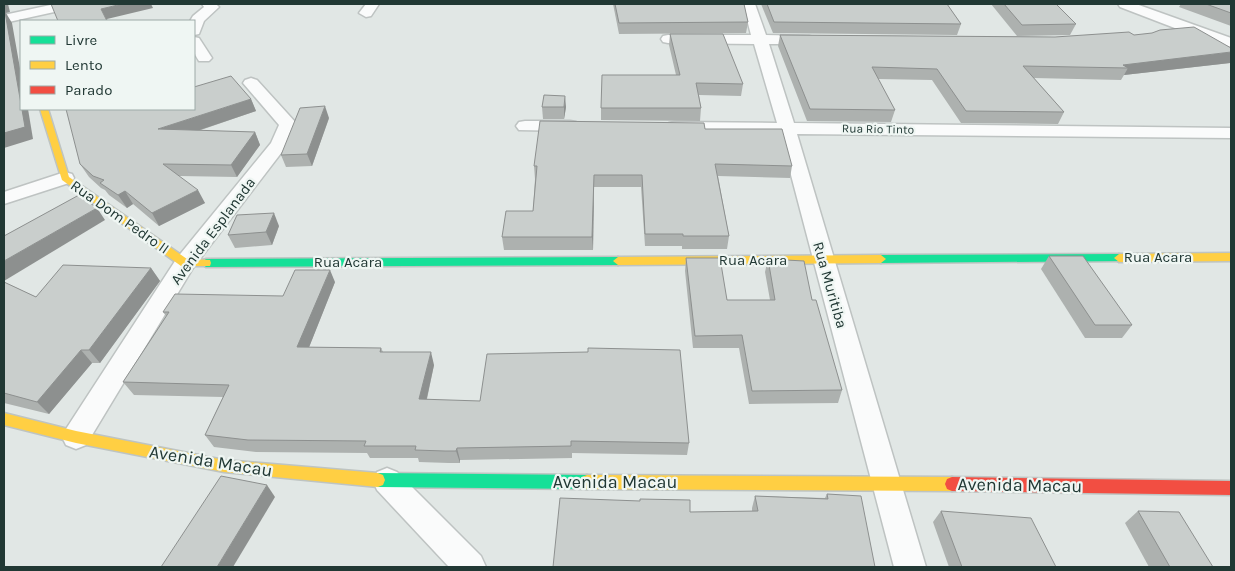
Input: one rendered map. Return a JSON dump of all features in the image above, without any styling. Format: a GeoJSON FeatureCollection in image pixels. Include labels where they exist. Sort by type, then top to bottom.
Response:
{"type":"FeatureCollection","features":[{"type":"Feature","properties":{"kind":"street"},"geometry":{"type":"LineString","coordinates":[[10,18],[72,4]]}},
{"type":"Feature","properties":{"kind":"street"},"geometry":{"type":"LineString","coordinates":[[195,28],[198,19],[212,7],[208,4]]}},
{"type":"Feature","properties":{"kind":"street","name":"Rua Muritiba"},"geometry":{"type":"LineString","coordinates":[[749,4],[758,40],[787,128],[822,259],[910,567]]}},
{"type":"Feature","properties":{"kind":"street"},"geometry":{"type":"LineString","coordinates":[[1125,4],[1231,43]]}},
{"type":"Feature","properties":{"kind":"street"},"geometry":{"type":"LineString","coordinates":[[4,5],[20,33]]}},
{"type":"Feature","properties":{"kind":"street"},"geometry":{"type":"LineString","coordinates":[[1168,34],[1198,32]]}},
{"type":"Feature","properties":{"kind":"street"},"geometry":{"type":"LineString","coordinates":[[668,39],[826,40]]}},
{"type":"Feature","properties":{"kind":"street"},"geometry":{"type":"LineString","coordinates":[[195,43],[204,58]]}},
{"type":"Feature","properties":{"kind":"street","name":"Avenida Esplanada"},"geometry":{"type":"LineString","coordinates":[[76,437],[185,264],[279,144],[288,124],[251,83]]}},
{"type":"Feature","properties":{"kind":"street","name":"Rua Dom Pedro II"},"geometry":{"type":"LineString","coordinates":[[44,110],[65,178],[185,264]]}},
{"type":"Feature","properties":{"kind":"street"},"geometry":{"type":"LineString","coordinates":[[525,126],[583,126]]}},
{"type":"Feature","properties":{"kind":"street","name":"Rua Rio Tinto"},"geometry":{"type":"LineString","coordinates":[[661,127],[1231,133]]}},
{"type":"Feature","properties":{"kind":"street"},"geometry":{"type":"LineString","coordinates":[[4,198],[65,178]]}},
{"type":"Feature","properties":{"kind":"street","name":"Rua Acara"},"geometry":{"type":"LineString","coordinates":[[185,264],[1231,257]]}},
{"type":"Feature","properties":{"kind":"street","name":"Avenida Macau"},"geometry":{"type":"LineString","coordinates":[[4,419],[76,437],[224,466],[387,481],[886,483],[1231,488]]}},
{"type":"Feature","properties":{"kind":"street"},"geometry":{"type":"LineString","coordinates":[[387,481],[470,567]]}},
{"type":"Feature","properties":{"kind":"building"},"geometry":{"type":"Polygon","coordinates":[[[51,4],[122,4],[101,9],[106,20],[58,20],[51,4]]]}},
{"type":"Feature","properties":{"kind":"building"},"geometry":{"type":"Polygon","coordinates":[[[615,4],[744,4],[748,22],[619,23],[615,4]]]}},
{"type":"Feature","properties":{"kind":"building"},"geometry":{"type":"Polygon","coordinates":[[[767,4],[947,4],[961,24],[774,22],[767,4]]]}},
{"type":"Feature","properties":{"kind":"building"},"geometry":{"type":"Polygon","coordinates":[[[1004,4],[1056,4],[1076,24],[1022,25],[1004,4]]]}},
{"type":"Feature","properties":{"kind":"building"},"geometry":{"type":"Polygon","coordinates":[[[1206,4],[1231,4],[1231,13],[1206,4]]]}},
{"type":"Feature","properties":{"kind":"building"},"geometry":{"type":"Polygon","coordinates":[[[5,12],[20,98],[20,110],[22,110],[25,127],[4,133],[5,12]]]}},
{"type":"Feature","properties":{"kind":"building"},"geometry":{"type":"Polygon","coordinates":[[[1194,27],[1231,48],[1231,52],[1123,65],[1128,68],[1023,66],[1064,112],[966,111],[937,69],[872,67],[895,110],[810,109],[780,35],[1055,37],[1129,32],[1134,35],[1160,30],[1194,27]]]}},
{"type":"Feature","properties":{"kind":"building"},"geometry":{"type":"Polygon","coordinates":[[[670,34],[723,34],[743,84],[696,83],[701,108],[601,108],[602,75],[680,75],[670,34]]]}},
{"type":"Feature","properties":{"kind":"building"},"geometry":{"type":"Polygon","coordinates":[[[231,76],[251,99],[158,129],[255,132],[231,165],[163,164],[198,190],[152,213],[125,191],[118,195],[100,183],[104,180],[93,176],[80,164],[66,110],[195,110],[195,87],[231,76]]]}},
{"type":"Feature","properties":{"kind":"building"},"geometry":{"type":"Polygon","coordinates":[[[544,95],[565,96],[564,107],[542,107],[544,95]]]}},
{"type":"Feature","properties":{"kind":"building"},"geometry":{"type":"Polygon","coordinates":[[[325,106],[307,154],[281,155],[300,108],[325,106]]]}},
{"type":"Feature","properties":{"kind":"building"},"geometry":{"type":"Polygon","coordinates":[[[540,121],[704,123],[705,129],[782,129],[792,166],[715,164],[729,236],[645,234],[642,175],[594,175],[592,237],[502,237],[506,211],[533,211],[537,166],[534,166],[540,121]]]}},
{"type":"Feature","properties":{"kind":"building"},"geometry":{"type":"Polygon","coordinates":[[[79,195],[97,208],[4,261],[4,236],[79,195]]]}},
{"type":"Feature","properties":{"kind":"building"},"geometry":{"type":"Polygon","coordinates":[[[274,213],[266,232],[228,235],[237,215],[274,213]]]}},
{"type":"Feature","properties":{"kind":"building"},"geometry":{"type":"Polygon","coordinates":[[[1049,256],[1083,256],[1132,325],[1095,325],[1049,256]]]}},
{"type":"Feature","properties":{"kind":"building"},"geometry":{"type":"Polygon","coordinates":[[[686,258],[720,258],[727,300],[775,300],[768,259],[804,261],[812,300],[816,300],[842,390],[752,391],[742,335],[695,336],[686,258]]]}},
{"type":"Feature","properties":{"kind":"building"},"geometry":{"type":"Polygon","coordinates":[[[63,265],[151,268],[89,350],[81,350],[37,402],[4,393],[4,282],[36,297],[63,265]]]}},
{"type":"Feature","properties":{"kind":"building"},"geometry":{"type":"Polygon","coordinates":[[[295,270],[330,270],[297,347],[381,348],[380,352],[431,352],[419,399],[480,401],[487,354],[588,352],[588,348],[680,350],[689,443],[571,441],[571,446],[457,448],[456,451],[445,451],[415,450],[416,446],[364,446],[366,441],[248,440],[205,435],[229,385],[123,382],[169,312],[163,312],[175,294],[283,296],[295,270]]]}},
{"type":"Feature","properties":{"kind":"building"},"geometry":{"type":"Polygon","coordinates":[[[221,476],[267,485],[217,567],[161,567],[221,476]]]}},
{"type":"Feature","properties":{"kind":"building"},"geometry":{"type":"Polygon","coordinates":[[[827,494],[861,496],[875,567],[553,567],[560,498],[640,501],[640,499],[690,500],[690,512],[758,511],[755,496],[828,499],[827,494]]]}},
{"type":"Feature","properties":{"kind":"building"},"geometry":{"type":"Polygon","coordinates":[[[941,511],[1031,518],[1056,567],[962,567],[941,511]]]}},
{"type":"Feature","properties":{"kind":"building"},"geometry":{"type":"Polygon","coordinates":[[[1138,511],[1179,512],[1213,567],[1170,567],[1138,511]]]}},
{"type":"Feature","properties":{"kind":"traffic: fast"},"geometry":{"type":"LineString","coordinates":[[881,259],[1119,258]]}},
{"type":"Feature","properties":{"kind":"traffic: fast"},"geometry":{"type":"LineString","coordinates":[[206,263],[618,261]]}},
{"type":"Feature","properties":{"kind":"traffic: fast"},"geometry":{"type":"LineString","coordinates":[[378,480],[587,482]]}},
{"type":"Feature","properties":{"kind":"traffic: slow"},"geometry":{"type":"LineString","coordinates":[[44,110],[65,178],[185,263],[206,263]]}},
{"type":"Feature","properties":{"kind":"traffic: slow"},"geometry":{"type":"LineString","coordinates":[[1119,258],[1231,257]]}},
{"type":"Feature","properties":{"kind":"traffic: slow"},"geometry":{"type":"LineString","coordinates":[[618,261],[881,259]]}},
{"type":"Feature","properties":{"kind":"traffic: slow"},"geometry":{"type":"LineString","coordinates":[[4,419],[76,437],[224,466],[378,480]]}},
{"type":"Feature","properties":{"kind":"traffic: slow"},"geometry":{"type":"LineString","coordinates":[[587,482],[952,484]]}},
{"type":"Feature","properties":{"kind":"traffic: jam"},"geometry":{"type":"LineString","coordinates":[[952,484],[1231,488]]}}]}
